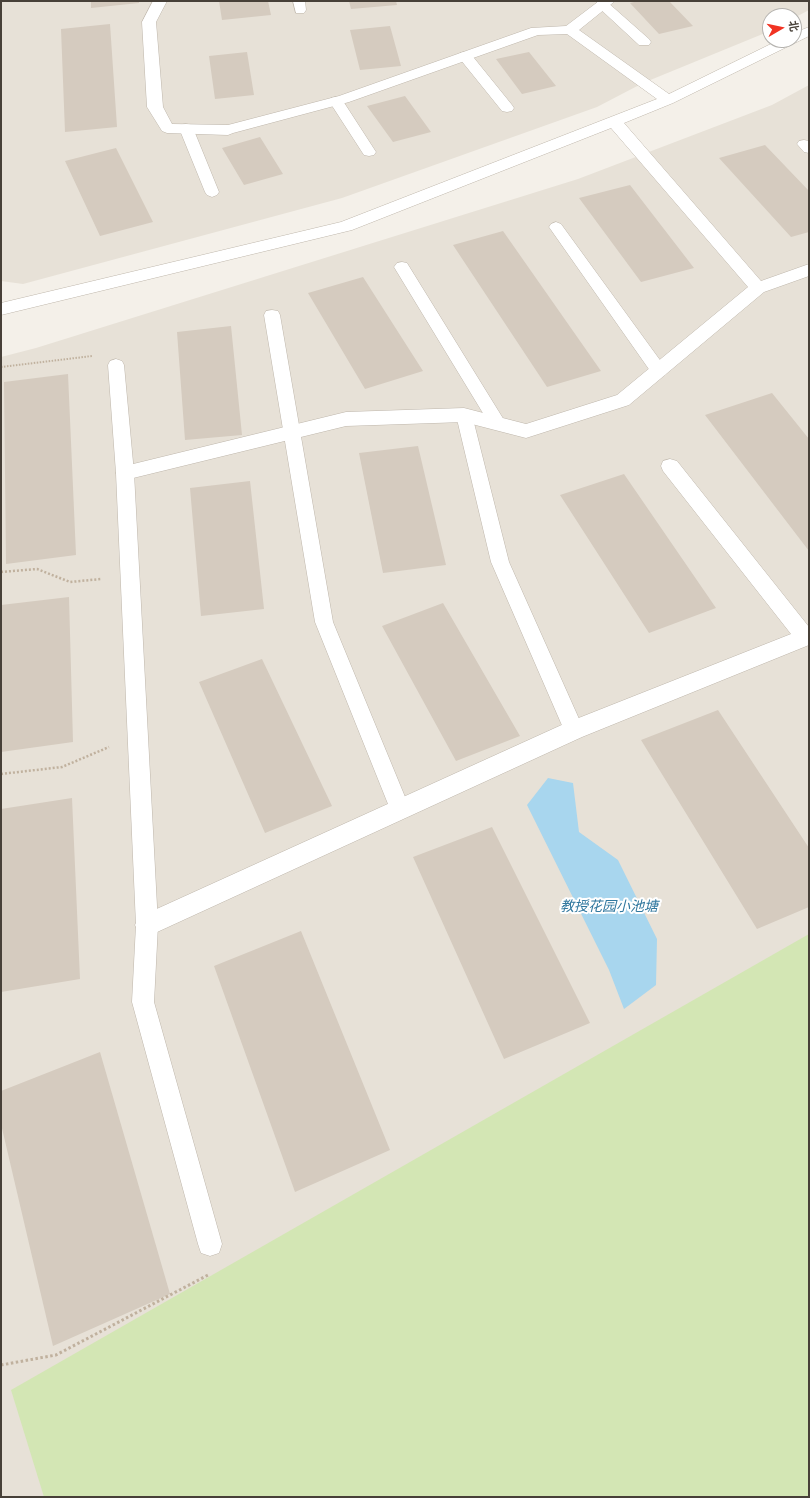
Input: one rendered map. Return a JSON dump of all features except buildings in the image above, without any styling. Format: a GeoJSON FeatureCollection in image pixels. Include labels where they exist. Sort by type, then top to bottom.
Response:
{"type":"FeatureCollection","features":[{"type":"Feature","properties":{"kind":"street"},"geometry":{"type":"LineString","coordinates":[[160,1],[149,22],[155,107],[168,128],[228,130],[336,101],[536,31],[570,30],[604,3]]}},
{"type":"Feature","properties":{"kind":"street"},"geometry":{"type":"LineString","coordinates":[[570,30],[668,100]]}},
{"type":"Feature","properties":{"kind":"street"},"geometry":{"type":"LineString","coordinates":[[1,309],[346,226],[668,100],[774,48]]}},
{"type":"Feature","properties":{"kind":"street"},"geometry":{"type":"LineString","coordinates":[[614,121],[758,288]]}},
{"type":"Feature","properties":{"kind":"street"},"geometry":{"type":"LineString","coordinates":[[125,473],[346,419],[464,415],[526,431],[624,400],[758,288],[809,270]]}},
{"type":"Feature","properties":{"kind":"street"},"geometry":{"type":"LineString","coordinates":[[146,924],[574,730],[807,637],[670,466]]}},
{"type":"Feature","properties":{"kind":"lane"},"geometry":{"type":"LineString","coordinates":[[604,3],[644,42]]}},
{"type":"Feature","properties":{"kind":"lane"},"geometry":{"type":"LineString","coordinates":[[465,56],[506,108]]}},
{"type":"Feature","properties":{"kind":"lane"},"geometry":{"type":"LineString","coordinates":[[336,101],[369,152]]}},
{"type":"Feature","properties":{"kind":"lane"},"geometry":{"type":"LineString","coordinates":[[186,128],[212,192]]}},
{"type":"Feature","properties":{"kind":"lane"},"geometry":{"type":"LineString","coordinates":[[556,227],[659,370]]}},
{"type":"Feature","properties":{"kind":"lane"},"geometry":{"type":"LineString","coordinates":[[402,267],[498,424]]}},
{"type":"Feature","properties":{"kind":"lane"},"geometry":{"type":"LineString","coordinates":[[272,315],[324,622],[400,809]]}},
{"type":"Feature","properties":{"kind":"lane"},"geometry":{"type":"LineString","coordinates":[[116,365],[125,473],[138,735],[146,924],[143,1002],[210,1244]]}},
{"type":"Feature","properties":{"kind":"lane"},"geometry":{"type":"LineString","coordinates":[[464,415],[500,562],[574,730]]}},
{"type":"Feature","properties":{"kind":"path"},"geometry":{"type":"LineString","coordinates":[[1,367],[116,352],[116,365]]}},
{"type":"Feature","properties":{"kind":"path"},"geometry":{"type":"LineString","coordinates":[[1,572],[37,568],[70,582],[99,579],[129,567]]}},
{"type":"Feature","properties":{"kind":"path"},"geometry":{"type":"LineString","coordinates":[[1,774],[62,768],[138,735]]}},
{"type":"Feature","properties":{"kind":"path"},"geometry":{"type":"LineString","coordinates":[[1,1365],[56,1355],[217,1270],[210,1244]]}},
{"type":"Feature","properties":{"kind":"shaded area"},"geometry":{"type":"Polygon","coordinates":[[[1,1],[809,1],[809,10],[802,14],[802,8],[762,8],[762,34],[643,83],[597,107],[342,198],[23,284],[1,281],[1,1]]]}},
{"type":"Feature","properties":{"kind":"shaded area"},"geometry":{"type":"Polygon","coordinates":[[[809,85],[809,1497],[1,1497],[1,357],[36,348],[578,179],[772,105],[809,85]]]}},
{"type":"Feature","properties":{"kind":"green space"},"geometry":{"type":"Polygon","coordinates":[[[809,934],[809,1497],[44,1497],[11,1390],[809,934]]]}},
{"type":"Feature","properties":{"kind":"water","name":"教授花园小池塘"},"geometry":{"type":"Polygon","coordinates":[[[548,778],[573,783],[579,832],[618,860],[657,939],[656,985],[624,1009],[609,970],[527,805],[548,778]]]}}]}
